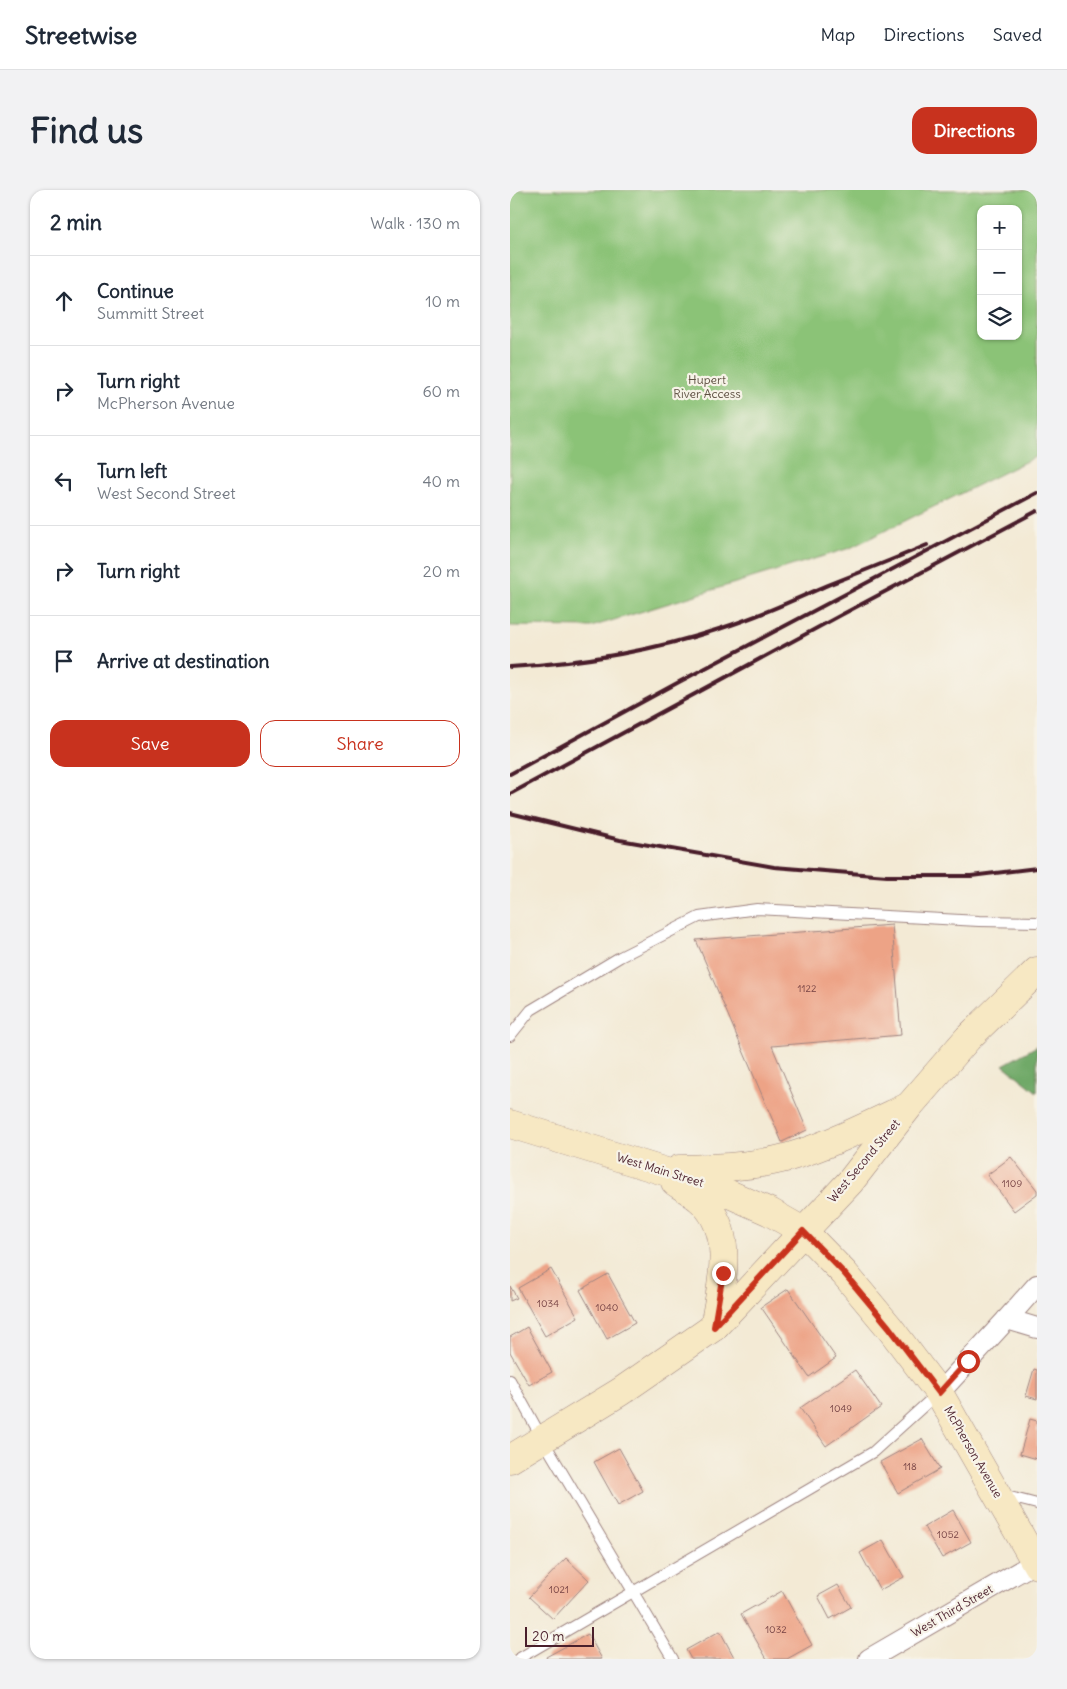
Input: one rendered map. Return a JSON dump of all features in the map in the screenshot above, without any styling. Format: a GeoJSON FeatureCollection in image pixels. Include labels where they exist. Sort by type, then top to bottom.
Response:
{"type":"FeatureCollection","features":[{"type":"Feature","properties":{"kind":"main road","name":"West Second Street"},"geometry":{"type":"LineString","coordinates":[[510,1459],[620,1392],[714,1327],[850,1182],[910,1105],[968,1038],[1037,971]]}},
{"type":"Feature","properties":{"kind":"main road"},"geometry":{"type":"LineString","coordinates":[[657,1169],[753,1164],[788,1157],[831,1143],[910,1105]]}},
{"type":"Feature","properties":{"kind":"main road","name":"West Main Street"},"geometry":{"type":"LineString","coordinates":[[510,1124],[709,1185],[770,1212],[803,1231]]}},
{"type":"Feature","properties":{"kind":"main road"},"geometry":{"type":"LineString","coordinates":[[657,1169],[703,1202],[718,1222],[724,1248],[723,1273],[714,1327]]}},
{"type":"Feature","properties":{"kind":"main road","name":"McPherson Avenue"},"geometry":{"type":"LineString","coordinates":[[803,1231],[844,1273],[889,1327],[939,1393],[1036,1564]]}},
{"type":"Feature","properties":{"kind":"street"},"geometry":{"type":"LineString","coordinates":[[939,1393],[1037,1284]]}},
{"type":"Feature","properties":{"kind":"street"},"geometry":{"type":"LineString","coordinates":[[1007,1319],[1037,1328]]}},
{"type":"Feature","properties":{"kind":"street","name":"West Third Street"},"geometry":{"type":"LineString","coordinates":[[870,1659],[1036,1564]]}},
{"type":"Feature","properties":{"kind":"lane"},"geometry":{"type":"LineString","coordinates":[[510,1036],[531,1010],[620,957],[699,917],[757,908],[979,921],[1037,922]]}},
{"type":"Feature","properties":{"kind":"lane"},"geometry":{"type":"LineString","coordinates":[[510,1380],[543,1440],[673,1659]]}},
{"type":"Feature","properties":{"kind":"lane"},"geometry":{"type":"LineString","coordinates":[[518,1659],[873,1452],[939,1393]]}},
{"type":"Feature","properties":{"kind":"lane"},"geometry":{"type":"LineString","coordinates":[[996,1494],[1037,1504]]}},
{"type":"Feature","properties":{"kind":"green space","name":"Hupert River Access"},"geometry":{"type":"Polygon","coordinates":[[[510,190],[1037,190],[1037,456],[850,548],[591,627],[510,626],[510,190]]]}},
{"type":"Feature","properties":{"kind":"green space"},"geometry":{"type":"Polygon","coordinates":[[[1037,1046],[1037,1092],[1003,1065],[1037,1046]]]}},
{"type":"Feature","properties":{"kind":"building"},"geometry":{"type":"Polygon","coordinates":[[[892,925],[901,1035],[772,1046],[807,1130],[782,1142],[696,940],[892,925]]]}},
{"type":"Feature","properties":{"kind":"building"},"geometry":{"type":"Polygon","coordinates":[[[1011,1157],[1037,1190],[1037,1194],[1014,1211],[987,1175],[1011,1157]]]}},
{"type":"Feature","properties":{"kind":"building"},"geometry":{"type":"Polygon","coordinates":[[[551,1269],[578,1317],[545,1336],[518,1288],[551,1269]]]}},
{"type":"Feature","properties":{"kind":"building"},"geometry":{"type":"Polygon","coordinates":[[[608,1274],[635,1323],[607,1339],[580,1290],[608,1274]]]}},
{"type":"Feature","properties":{"kind":"building"},"geometry":{"type":"Polygon","coordinates":[[[510,1286],[517,1298],[510,1301],[510,1286]]]}},
{"type":"Feature","properties":{"kind":"building"},"geometry":{"type":"Polygon","coordinates":[[[788,1289],[836,1358],[809,1377],[761,1307],[788,1289]]]}},
{"type":"Feature","properties":{"kind":"building"},"geometry":{"type":"Polygon","coordinates":[[[527,1327],[552,1372],[529,1385],[510,1352],[510,1337],[527,1327]]]}},
{"type":"Feature","properties":{"kind":"building"},"geometry":{"type":"Polygon","coordinates":[[[1034,1369],[1037,1370],[1037,1399],[1026,1396],[1034,1369]]]}},
{"type":"Feature","properties":{"kind":"building"},"geometry":{"type":"Polygon","coordinates":[[[855,1370],[881,1407],[826,1446],[800,1408],[855,1370]]]}},
{"type":"Feature","properties":{"kind":"building"},"geometry":{"type":"Polygon","coordinates":[[[1030,1419],[1037,1421],[1037,1459],[1020,1454],[1030,1419]]]}},
{"type":"Feature","properties":{"kind":"building"},"geometry":{"type":"Polygon","coordinates":[[[922,1439],[940,1469],[898,1493],[880,1462],[922,1439]]]}},
{"type":"Feature","properties":{"kind":"building"},"geometry":{"type":"Polygon","coordinates":[[[619,1448],[643,1491],[618,1505],[594,1462],[619,1448]]]}},
{"type":"Feature","properties":{"kind":"building"},"geometry":{"type":"Polygon","coordinates":[[[953,1510],[971,1542],[942,1558],[924,1527],[953,1510]]]}},
{"type":"Feature","properties":{"kind":"building"},"geometry":{"type":"Polygon","coordinates":[[[883,1540],[904,1577],[880,1590],[860,1553],[883,1540]]]}},
{"type":"Feature","properties":{"kind":"building"},"geometry":{"type":"Polygon","coordinates":[[[566,1558],[589,1580],[553,1619],[529,1597],[566,1558]]]}},
{"type":"Feature","properties":{"kind":"building"},"geometry":{"type":"Polygon","coordinates":[[[838,1585],[851,1607],[830,1619],[818,1596],[838,1585]]]}},
{"type":"Feature","properties":{"kind":"building"},"geometry":{"type":"Polygon","coordinates":[[[782,1591],[812,1645],[787,1659],[767,1659],[741,1614],[782,1591]]]}},
{"type":"Feature","properties":{"kind":"building"},"geometry":{"type":"Polygon","coordinates":[[[720,1631],[735,1659],[691,1659],[686,1650],[720,1631]]]}},
{"type":"Feature","properties":{"kind":"building"},"geometry":{"type":"Polygon","coordinates":[[[588,1634],[602,1659],[547,1659],[546,1657],[588,1634]]]}},
{"type":"Feature","properties":{"kind":"railway"},"geometry":{"type":"LineString","coordinates":[[510,774],[679,682],[1037,493]]}},
{"type":"Feature","properties":{"kind":"railway"},"geometry":{"type":"LineString","coordinates":[[510,794],[1037,511]]}},
{"type":"Feature","properties":{"kind":"railway"},"geometry":{"type":"LineString","coordinates":[[510,667],[616,655],[694,637],[761,614],[927,545]]}},
{"type":"Feature","properties":{"kind":"railway"},"geometry":{"type":"LineString","coordinates":[[510,813],[620,840],[774,867],[887,876],[971,876],[1037,868]]}},
{"type":"Feature","properties":{"kind":"route"},"geometry":{"type":"LineString","coordinates":[[723,1273],[714,1327],[803,1231],[844,1273],[889,1327],[939,1393],[968,1361]]}}]}
